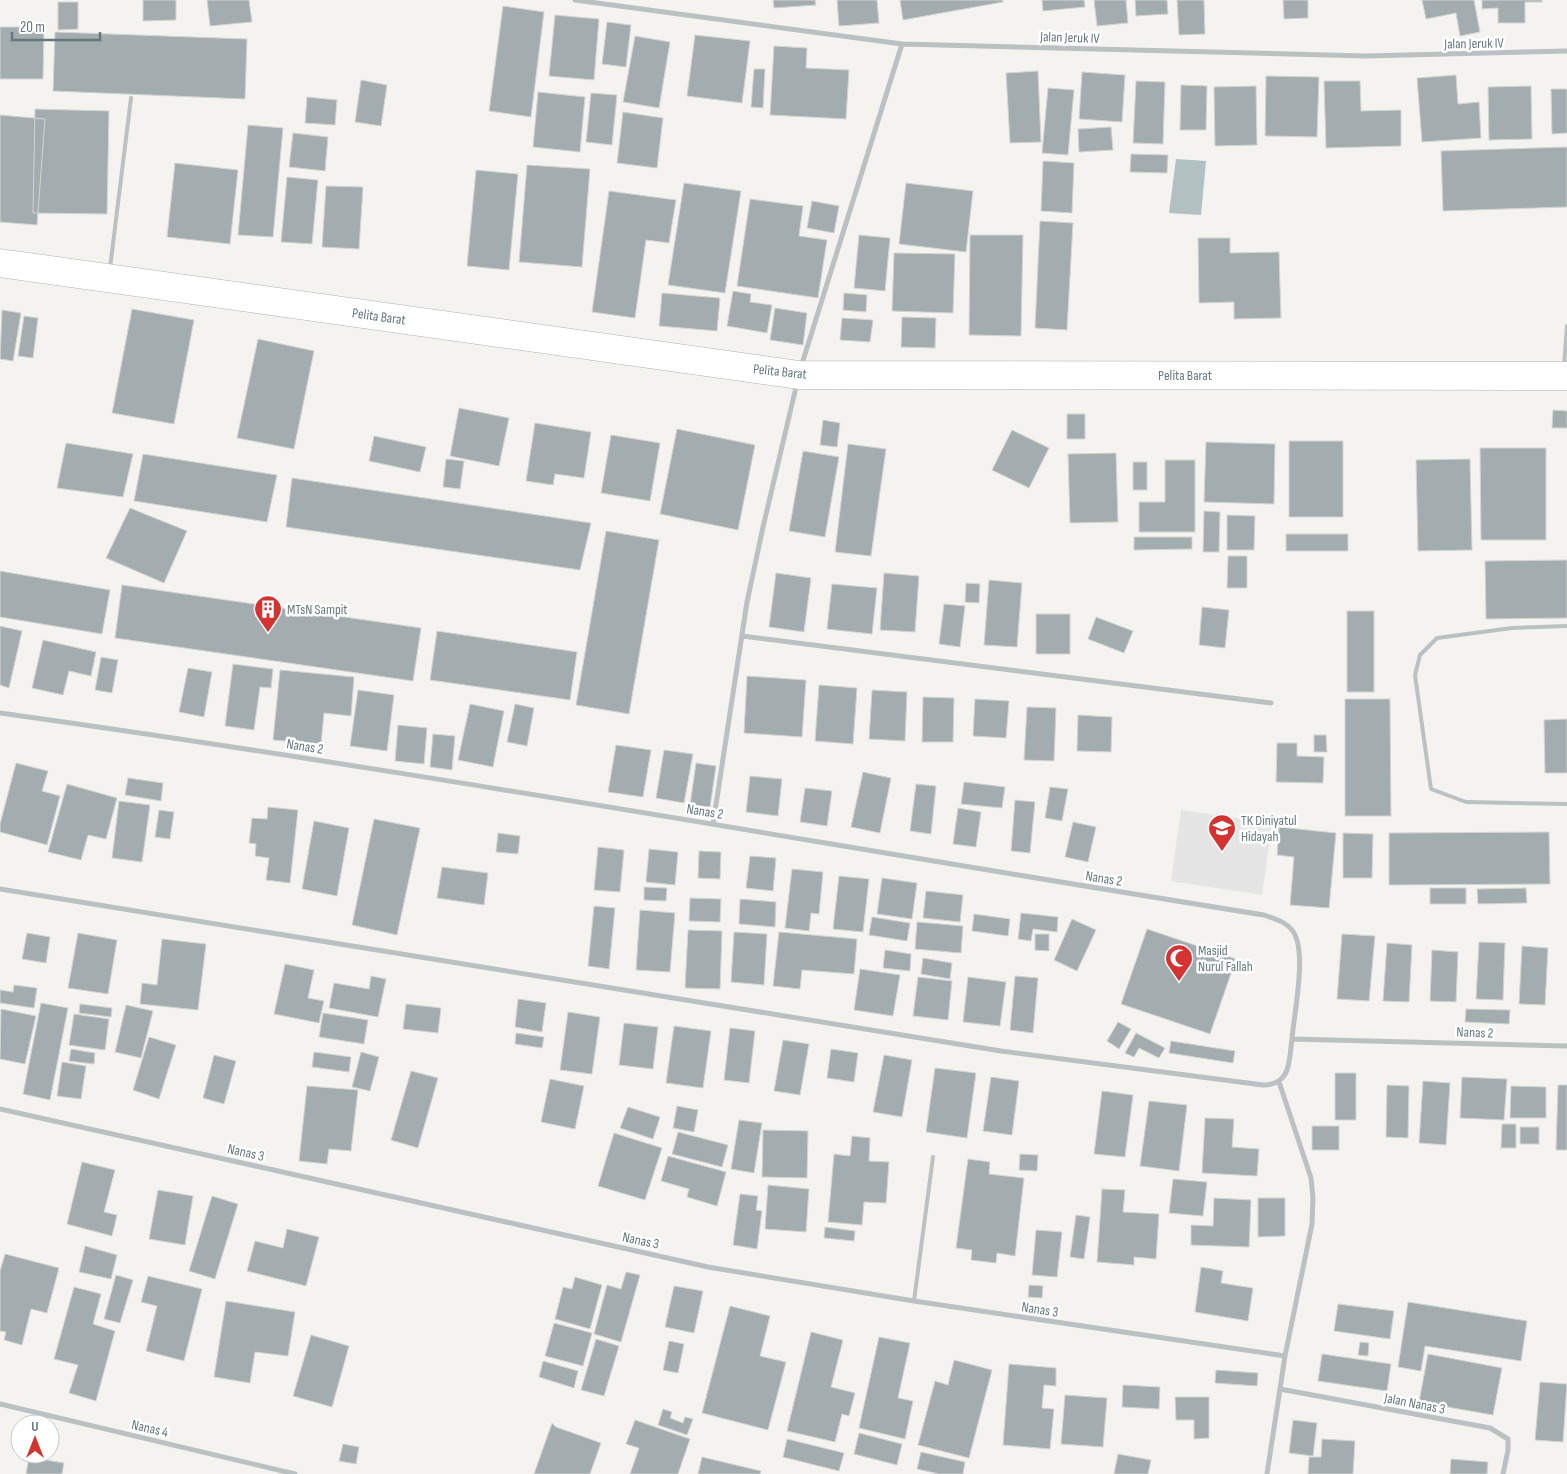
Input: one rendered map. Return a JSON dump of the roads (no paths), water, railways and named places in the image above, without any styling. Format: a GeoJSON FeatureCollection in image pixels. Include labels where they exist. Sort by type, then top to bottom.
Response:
{"type":"FeatureCollection","features":[{"type":"Feature","properties":{"kind":"street","name":"Jalan Jeruk IV"},"geometry":{"type":"LineString","coordinates":[[575,0],[902,44],[1366,56],[1567,51]]}},
{"type":"Feature","properties":{"kind":"street"},"geometry":{"type":"LineString","coordinates":[[713,824],[742,636],[762,527],[799,375],[902,44]]}},
{"type":"Feature","properties":{"kind":"street","name":"Pelita Barat"},"geometry":{"type":"LineString","coordinates":[[0,263],[799,375],[1565,376]]}},
{"type":"Feature","properties":{"kind":"street"},"geometry":{"type":"LineString","coordinates":[[742,636],[1271,702]]}},
{"type":"Feature","properties":{"kind":"street","name":"Nanas 2"},"geometry":{"type":"LineString","coordinates":[[0,713],[236,746],[713,824],[964,868],[1264,915],[1278,920],[1292,929],[1298,943],[1299,960],[1292,1038],[1287,1071],[1279,1082]]}},
{"type":"Feature","properties":{"kind":"street"},"geometry":{"type":"LineString","coordinates":[[0,889],[1001,1051],[1262,1085],[1279,1082],[1311,1178],[1313,1198],[1312,1224],[1285,1356],[1267,1474]]}},
{"type":"Feature","properties":{"kind":"street","name":"Nanas 2"},"geometry":{"type":"LineString","coordinates":[[1292,1038],[1567,1046]]}},
{"type":"Feature","properties":{"kind":"street","name":"Nanas 3"},"geometry":{"type":"LineString","coordinates":[[0,1108],[699,1265],[914,1301],[1285,1356]]}},
{"type":"Feature","properties":{"kind":"street","name":"Jalan Nanas 3"},"geometry":{"type":"LineString","coordinates":[[1280,1389],[1490,1428],[1508,1439],[1508,1450],[1503,1474]]}},
{"type":"Feature","properties":{"kind":"street","name":"Nanas 4"},"geometry":{"type":"LineString","coordinates":[[0,1404],[295,1474]]}},
{"type":"Feature","properties":{"kind":"lane"},"geometry":{"type":"LineString","coordinates":[[109,278],[131,98]]}},
{"type":"Feature","properties":{"kind":"lane"},"geometry":{"type":"LineString","coordinates":[[1565,376],[1567,326]]}},
{"type":"Feature","properties":{"kind":"lane"},"geometry":{"type":"LineString","coordinates":[[1567,626],[1512,628],[1437,638],[1420,655],[1415,675],[1431,789],[1466,802],[1567,804]]}},
{"type":"Feature","properties":{"kind":"lane"},"geometry":{"type":"LineString","coordinates":[[914,1301],[933,1157]]}},
{"type":"Feature","properties":{"kind":"place","name":"MTsN Sampit"},"geometry":{"type":"Point","coordinates":[268,633]}},
{"type":"Feature","properties":{"kind":"place","name":"TK Diniyatul Hidayah"},"geometry":{"type":"Point","coordinates":[1222,852]}},
{"type":"Feature","properties":{"kind":"place","name":"Masjid Nurul Fallah"},"geometry":{"type":"Point","coordinates":[1179,982]}}]}
